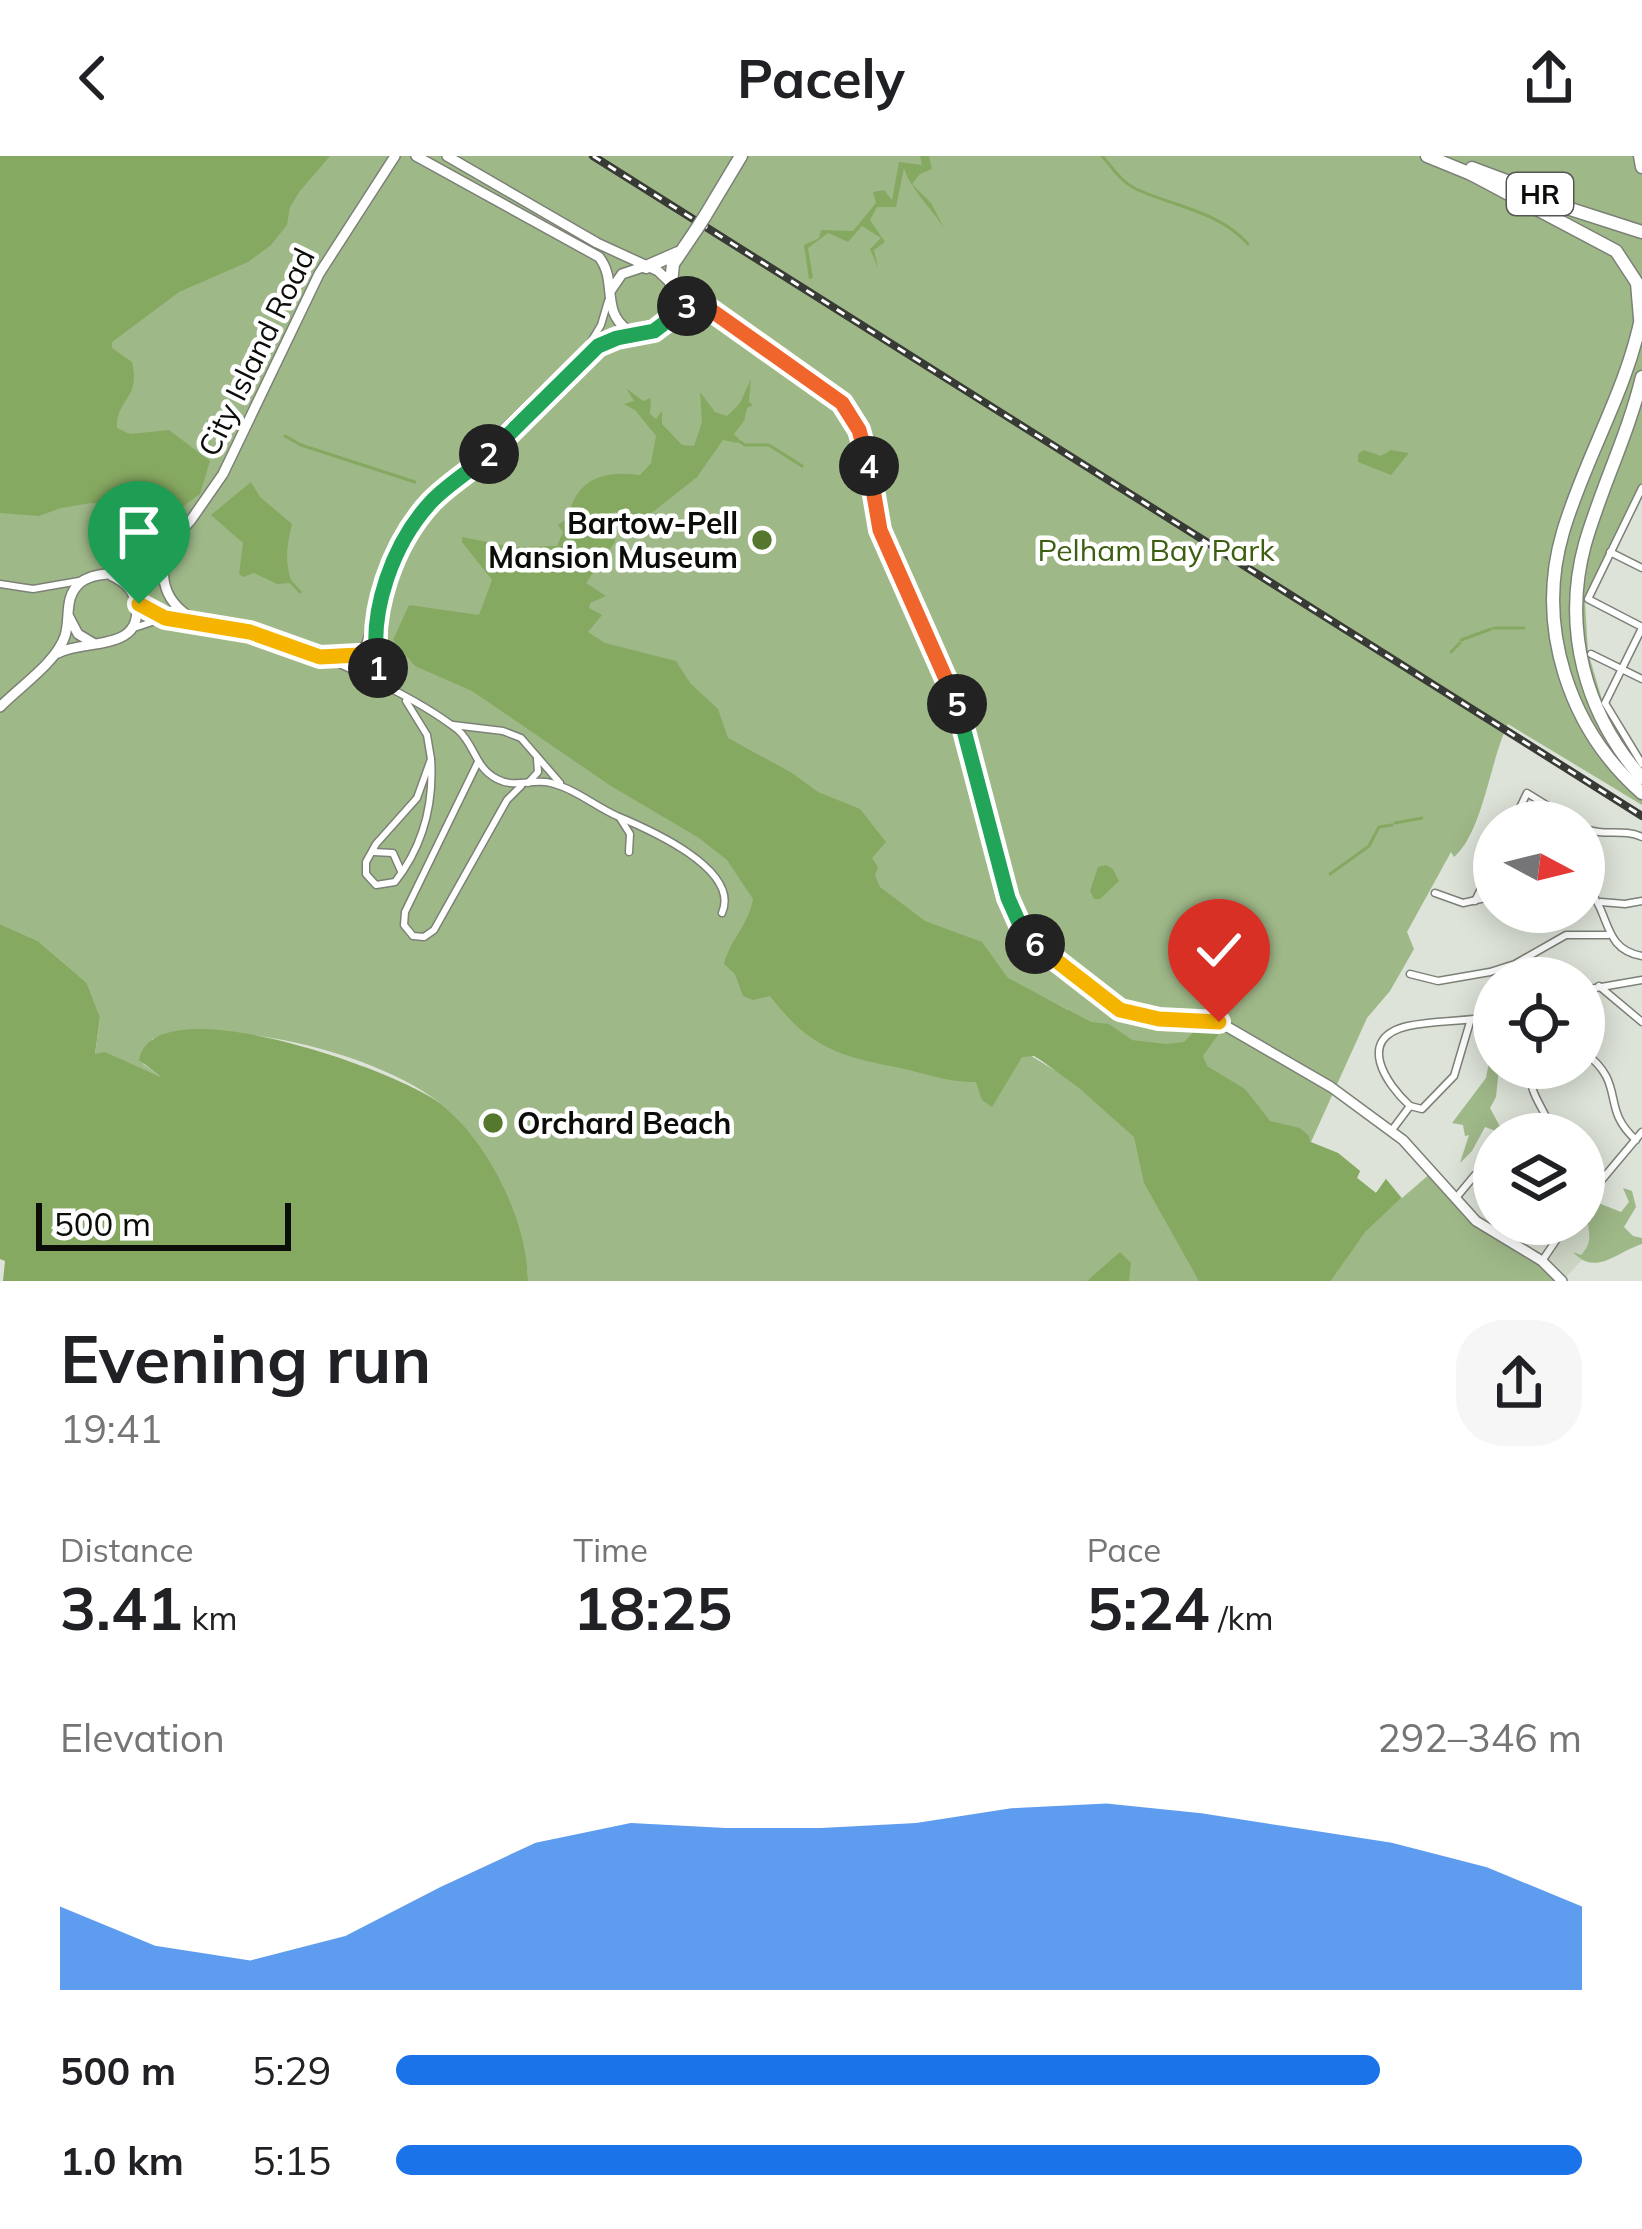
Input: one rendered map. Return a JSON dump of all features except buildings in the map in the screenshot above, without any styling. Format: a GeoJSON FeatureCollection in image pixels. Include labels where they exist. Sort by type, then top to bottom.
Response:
{"type":"FeatureCollection","features":[{"type":"Feature","properties":{"kind":"highway"},"geometry":{"type":"LineString","coordinates":[[671,283],[671,268],[745,156]]}},
{"type":"Feature","properties":{"kind":"highway","name":"HR"},"geometry":{"type":"LineString","coordinates":[[1426,156],[1642,230]]}},
{"type":"Feature","properties":{"kind":"highway","name":"HR"},"geometry":{"type":"LineString","coordinates":[[1443,156],[1642,230]]}},
{"type":"Feature","properties":{"kind":"highway"},"geometry":{"type":"LineString","coordinates":[[1640,156],[1642,167]]}},
{"type":"Feature","properties":{"kind":"highway"},"geometry":{"type":"LineString","coordinates":[[1471,174],[1613,248],[1637,283],[1641,318],[1621,388],[1564,528],[1553,609],[1559,654],[1574,702],[1605,755],[1642,793]]}},
{"type":"Feature","properties":{"kind":"highway"},"geometry":{"type":"LineString","coordinates":[[645,267],[665,262],[684,248]]}},
{"type":"Feature","properties":{"kind":"highway"},"geometry":{"type":"LineString","coordinates":[[1642,377],[1585,545],[1576,612],[1581,662],[1594,703],[1614,742],[1642,778]]}},
{"type":"Feature","properties":{"kind":"main road"},"geometry":{"type":"LineString","coordinates":[[447,156],[661,272],[836,399],[856,424],[869,463],[880,530],[956,701],[1008,898],[1028,936],[1112,1006],[1149,1018],[1210,1019],[1226,1024],[1338,1093],[1392,1130],[1484,1228],[1542,1262],[1562,1281]]}},
{"type":"Feature","properties":{"kind":"main road"},"geometry":{"type":"LineString","coordinates":[[391,159],[420,159],[598,257],[609,273],[616,321],[640,333],[654,331],[687,306],[708,308]]}},
{"type":"Feature","properties":{"kind":"main road","name":"City Island Road"},"geometry":{"type":"LineString","coordinates":[[135,598],[138,581],[223,474],[313,286],[391,159]]}},
{"type":"Feature","properties":{"kind":"main road"},"geometry":{"type":"LineString","coordinates":[[469,188],[480,184],[477,173]]}},
{"type":"Feature","properties":{"kind":"main road"},"geometry":{"type":"LineString","coordinates":[[609,296],[622,274],[645,267]]}},
{"type":"Feature","properties":{"kind":"main road"},"geometry":{"type":"LineString","coordinates":[[668,321],[675,301],[671,283]]}},
{"type":"Feature","properties":{"kind":"main road"},"geometry":{"type":"LineString","coordinates":[[170,544],[163,567],[166,592],[181,612],[201,623]]}},
{"type":"Feature","properties":{"kind":"main road","name":"City Island Road"},"geometry":{"type":"LineString","coordinates":[[109,576],[152,563]]}},
{"type":"Feature","properties":{"kind":"main road"},"geometry":{"type":"LineString","coordinates":[[0,707],[65,636],[73,586],[109,576],[125,584],[135,598],[137,614],[129,632],[116,642],[70,647],[48,659]]}},
{"type":"Feature","properties":{"kind":"main road"},"geometry":{"type":"LineString","coordinates":[[68,614],[76,632],[98,644]]}},
{"type":"Feature","properties":{"kind":"street"},"geometry":{"type":"LineString","coordinates":[[320,657],[363,647],[389,563],[417,513],[589,345],[601,326],[609,296]]}},
{"type":"Feature","properties":{"kind":"street"},"geometry":{"type":"LineString","coordinates":[[380,686],[376,633],[384,593],[397,555],[425,509],[525,421],[598,346],[640,333]]}},
{"type":"Feature","properties":{"kind":"street"},"geometry":{"type":"LineString","coordinates":[[1642,488],[1638,506],[1588,599],[1642,628],[1605,706],[1642,764]]}},
{"type":"Feature","properties":{"kind":"street"},"geometry":{"type":"LineString","coordinates":[[1610,552],[1642,568]]}},
{"type":"Feature","properties":{"kind":"street"},"geometry":{"type":"LineString","coordinates":[[0,584],[33,589],[73,586]]}},
{"type":"Feature","properties":{"kind":"street"},"geometry":{"type":"LineString","coordinates":[[135,598],[147,611],[165,618],[262,635],[395,693],[451,725],[497,779],[547,782],[567,789],[635,822],[701,863],[724,893],[722,913]]}},
{"type":"Feature","properties":{"kind":"street"},"geometry":{"type":"LineString","coordinates":[[129,632],[165,618]]}},
{"type":"Feature","properties":{"kind":"street"},"geometry":{"type":"LineString","coordinates":[[342,667],[349,653]]}},
{"type":"Feature","properties":{"kind":"street"},"geometry":{"type":"LineString","coordinates":[[349,653],[363,656],[395,693]]}},
{"type":"Feature","properties":{"kind":"street"},"geometry":{"type":"LineString","coordinates":[[1591,654],[1642,679]]}},
{"type":"Feature","properties":{"kind":"street"},"geometry":{"type":"LineString","coordinates":[[404,698],[427,735],[431,759],[426,822],[399,877],[389,885],[373,884],[365,868],[371,853],[414,804],[431,759]]}},
{"type":"Feature","properties":{"kind":"street"},"geometry":{"type":"LineString","coordinates":[[427,735],[441,719]]}},
{"type":"Feature","properties":{"kind":"street"},"geometry":{"type":"LineString","coordinates":[[451,725],[521,738],[567,789]]}},
{"type":"Feature","properties":{"kind":"street"},"geometry":{"type":"LineString","coordinates":[[473,751],[480,736],[494,730]]}},
{"type":"Feature","properties":{"kind":"street"},"geometry":{"type":"LineString","coordinates":[[478,762],[405,913],[404,925],[413,936],[424,937],[434,930],[509,797],[538,770],[534,750]]}},
{"type":"Feature","properties":{"kind":"street"},"geometry":{"type":"LineString","coordinates":[[618,816],[630,834],[629,852]]}},
{"type":"Feature","properties":{"kind":"street"},"geometry":{"type":"LineString","coordinates":[[1605,833],[1625,831],[1642,837]]}},
{"type":"Feature","properties":{"kind":"street"},"geometry":{"type":"LineString","coordinates":[[371,853],[393,853],[401,865],[399,877]]}},
{"type":"Feature","properties":{"kind":"street"},"geometry":{"type":"LineString","coordinates":[[1436,893],[1451,900],[1473,901]]}},
{"type":"Feature","properties":{"kind":"street"},"geometry":{"type":"LineString","coordinates":[[1605,902],[1642,901]]}},
{"type":"Feature","properties":{"kind":"street"},"geometry":{"type":"LineString","coordinates":[[1605,921],[1608,935],[1621,949],[1642,956]]}},
{"type":"Feature","properties":{"kind":"street"},"geometry":{"type":"LineString","coordinates":[[1410,974],[1433,981],[1490,972],[1515,964],[1566,935],[1608,935]]}},
{"type":"Feature","properties":{"kind":"street"},"geometry":{"type":"LineString","coordinates":[[1605,985],[1642,980]]}},
{"type":"Feature","properties":{"kind":"street"},"geometry":{"type":"LineString","coordinates":[[1605,991],[1642,1022]]}},
{"type":"Feature","properties":{"kind":"street"},"geometry":{"type":"LineString","coordinates":[[1471,1021],[1450,1082],[1422,1109],[1410,1106],[1381,1070],[1379,1055],[1387,1039],[1411,1026],[1471,1021]]}},
{"type":"Feature","properties":{"kind":"street"},"geometry":{"type":"LineString","coordinates":[[1605,1072],[1616,1117],[1636,1140]]}},
{"type":"Feature","properties":{"kind":"street"},"geometry":{"type":"LineString","coordinates":[[1392,1130],[1410,1106]]}},
{"type":"Feature","properties":{"kind":"street"},"geometry":{"type":"LineString","coordinates":[[1605,1174],[1642,1132]]}},
{"type":"Feature","properties":{"kind":"street"},"geometry":{"type":"LineString","coordinates":[[1455,1198],[1473,1177]]}},
{"type":"Feature","properties":{"kind":"street"},"geometry":{"type":"LineString","coordinates":[[1542,1262],[1553,1245]]}},
{"type":"Feature","properties":{"kind":"shaded area"},"geometry":{"type":"Polygon","coordinates":[[[0,156],[330,156],[300,191],[290,207],[287,225],[271,245],[248,262],[179,292],[112,342],[112,348],[132,362],[134,375],[117,428],[130,434],[169,430],[210,461],[200,494],[177,511],[91,503],[39,516],[0,513],[0,156]]]}},
{"type":"Feature","properties":{"kind":"shaded area"},"geometry":{"type":"Polygon","coordinates":[[[920,156],[929,156],[932,169],[912,184],[931,203],[944,228],[915,190],[907,175],[904,168],[896,207],[877,207],[870,220],[885,242],[874,250],[878,268],[870,249],[881,238],[862,226],[848,242],[828,233],[808,248],[813,278],[809,279],[804,245],[819,238],[821,230],[853,231],[876,203],[873,192],[884,190],[892,200],[899,162],[922,165],[920,156]]]}},
{"type":"Feature","properties":{"kind":"shaded area"},"geometry":{"type":"Polygon","coordinates":[[[751,379],[749,402],[753,405],[734,434],[737,443],[723,440],[697,477],[639,523],[623,523],[615,512],[605,516],[603,526],[615,542],[586,583],[606,596],[590,603],[589,608],[602,615],[588,632],[605,643],[676,661],[690,683],[718,709],[728,738],[818,792],[860,809],[886,842],[872,858],[880,887],[925,921],[982,942],[1008,978],[1091,1022],[1109,1024],[1132,1040],[1184,1042],[1199,1026],[1223,1028],[1203,1056],[1207,1066],[1245,1089],[1270,1121],[1300,1128],[1310,1142],[1338,1153],[1360,1171],[1357,1178],[1376,1193],[1386,1179],[1401,1198],[1365,1232],[1331,1281],[1199,1281],[1144,1183],[1134,1137],[1034,1056],[1022,1057],[992,1107],[982,1100],[976,1082],[842,1054],[798,1028],[770,996],[753,1000],[743,996],[735,974],[724,964],[753,899],[727,860],[472,691],[415,666],[393,640],[409,605],[479,615],[492,580],[462,537],[513,547],[557,546],[563,532],[558,525],[568,518],[585,485],[615,474],[640,475],[651,463],[656,436],[624,404],[634,401],[626,388],[643,401],[651,398],[650,414],[656,419],[662,411],[662,424],[682,445],[694,446],[702,422],[700,392],[715,412],[727,416],[740,403],[751,379]]]}},
{"type":"Feature","properties":{"kind":"shaded area"},"geometry":{"type":"Polygon","coordinates":[[[1364,450],[1381,456],[1391,450],[1409,453],[1391,475],[1358,462],[1364,450]]]}},
{"type":"Feature","properties":{"kind":"shaded area"},"geometry":{"type":"Polygon","coordinates":[[[251,482],[260,497],[292,524],[287,554],[292,583],[239,574],[243,543],[211,515],[251,482]]]}},
{"type":"Feature","properties":{"kind":"shaded area"},"geometry":{"type":"Polygon","coordinates":[[[1106,865],[1119,881],[1094,899],[1090,891],[1098,867],[1106,865]]]}},
{"type":"Feature","properties":{"kind":"shaded area"},"geometry":{"type":"Polygon","coordinates":[[[0,924],[38,941],[87,983],[100,1018],[95,1054],[105,1052],[161,1077],[139,1060],[155,1038],[187,1029],[231,1031],[332,1055],[441,1104],[475,1140],[502,1184],[521,1233],[528,1281],[3,1281],[0,924]]]}},
{"type":"Feature","properties":{"kind":"shaded area"},"geometry":{"type":"Polygon","coordinates":[[[1552,1245],[1596,1245],[1562,1281],[1541,1262],[1552,1245]]]}},
{"type":"Feature","properties":{"kind":"shaded area"},"geometry":{"type":"Polygon","coordinates":[[[1120,1252],[1131,1263],[1129,1281],[1087,1281],[1120,1252]]]}},
{"type":"Feature","properties":{"kind":"green space","name":"Pelham Bay Park"},"geometry":{"type":"Polygon","coordinates":[[[320,156],[1642,156],[1642,483],[1585,602],[1588,652],[1605,710],[1642,774],[1612,733],[1572,637],[1595,711],[1635,778],[1581,726],[1601,757],[1642,798],[1642,805],[1508,724],[1483,801],[1473,801],[1472,831],[1454,857],[1451,852],[1407,932],[1414,949],[1390,991],[1367,1018],[1311,1142],[1338,1153],[1376,1193],[1386,1179],[1402,1198],[1431,1173],[1473,1218],[1473,1245],[1511,1245],[1562,1281],[1331,1281],[1346,1259],[1067,1009],[619,782],[1005,1040],[1115,1107],[1228,1281],[528,1281],[520,1235],[487,1161],[457,1119],[414,1086],[343,1055],[261,1036],[184,1033],[152,1039],[143,1064],[161,1077],[106,1053],[95,1054],[100,1019],[87,983],[38,941],[0,924],[0,513],[68,378],[320,156]]]}},
{"type":"Feature","properties":{"kind":"green space"},"geometry":{"type":"Polygon","coordinates":[[[1478,1089],[1497,1089],[1493,1113],[1473,1113],[1473,1149],[1460,1163],[1469,1135],[1465,1136],[1463,1125],[1452,1123],[1478,1089]]]}},
{"type":"Feature","properties":{"kind":"green space"},"geometry":{"type":"Polygon","coordinates":[[[1623,1188],[1632,1191],[1636,1207],[1624,1227],[1642,1238],[1642,1244],[1598,1263],[1573,1252],[1581,1255],[1588,1245],[1605,1245],[1605,1206],[1621,1212],[1629,1202],[1623,1188]]]}},
{"type":"Feature","properties":{"kind":"waterway"},"geometry":{"type":"LineString","coordinates":[[1102,156],[1130,186],[1209,217],[1248,244]]}},
{"type":"Feature","properties":{"kind":"waterway"},"geometry":{"type":"LineString","coordinates":[[285,436],[415,482]]}},
{"type":"Feature","properties":{"kind":"waterway"},"geometry":{"type":"LineString","coordinates":[[739,441],[769,445],[802,466]]}},
{"type":"Feature","properties":{"kind":"waterway"},"geometry":{"type":"LineString","coordinates":[[289,580],[300,592]]}},
{"type":"Feature","properties":{"kind":"waterway"},"geometry":{"type":"LineString","coordinates":[[1494,628],[1524,628]]}},
{"type":"Feature","properties":{"kind":"waterway"},"geometry":{"type":"LineString","coordinates":[[1461,640],[1491,629]]}},
{"type":"Feature","properties":{"kind":"waterway"},"geometry":{"type":"LineString","coordinates":[[1451,652],[1460,643]]}},
{"type":"Feature","properties":{"kind":"waterway"},"geometry":{"type":"LineString","coordinates":[[1395,823],[1422,818]]}},
{"type":"Feature","properties":{"kind":"waterway"},"geometry":{"type":"LineString","coordinates":[[1330,874],[1369,846],[1379,827],[1392,825]]}},
{"type":"Feature","properties":{"kind":"railway"},"geometry":{"type":"LineString","coordinates":[[593,156],[1642,816]]}},
{"type":"Feature","properties":{"kind":"place","name":"Bartow-Pell Mansion Museum"},"geometry":{"type":"Point","coordinates":[762,540]}},
{"type":"Feature","properties":{"kind":"place","name":"Orchard Beach"},"geometry":{"type":"Point","coordinates":[493,1123]}},
{"type":"Feature","properties":{"kind":"route"},"geometry":{"type":"LineString","coordinates":[[139,604],[165,618],[250,632],[320,657],[359,655],[378,668],[376,629],[389,576],[405,539],[430,503],[474,469],[598,346],[654,331],[687,306],[708,308],[836,399],[856,424],[869,463],[880,530],[956,701],[1008,898],[1028,936],[1120,1010],[1159,1019],[1219,1022]]}}]}
